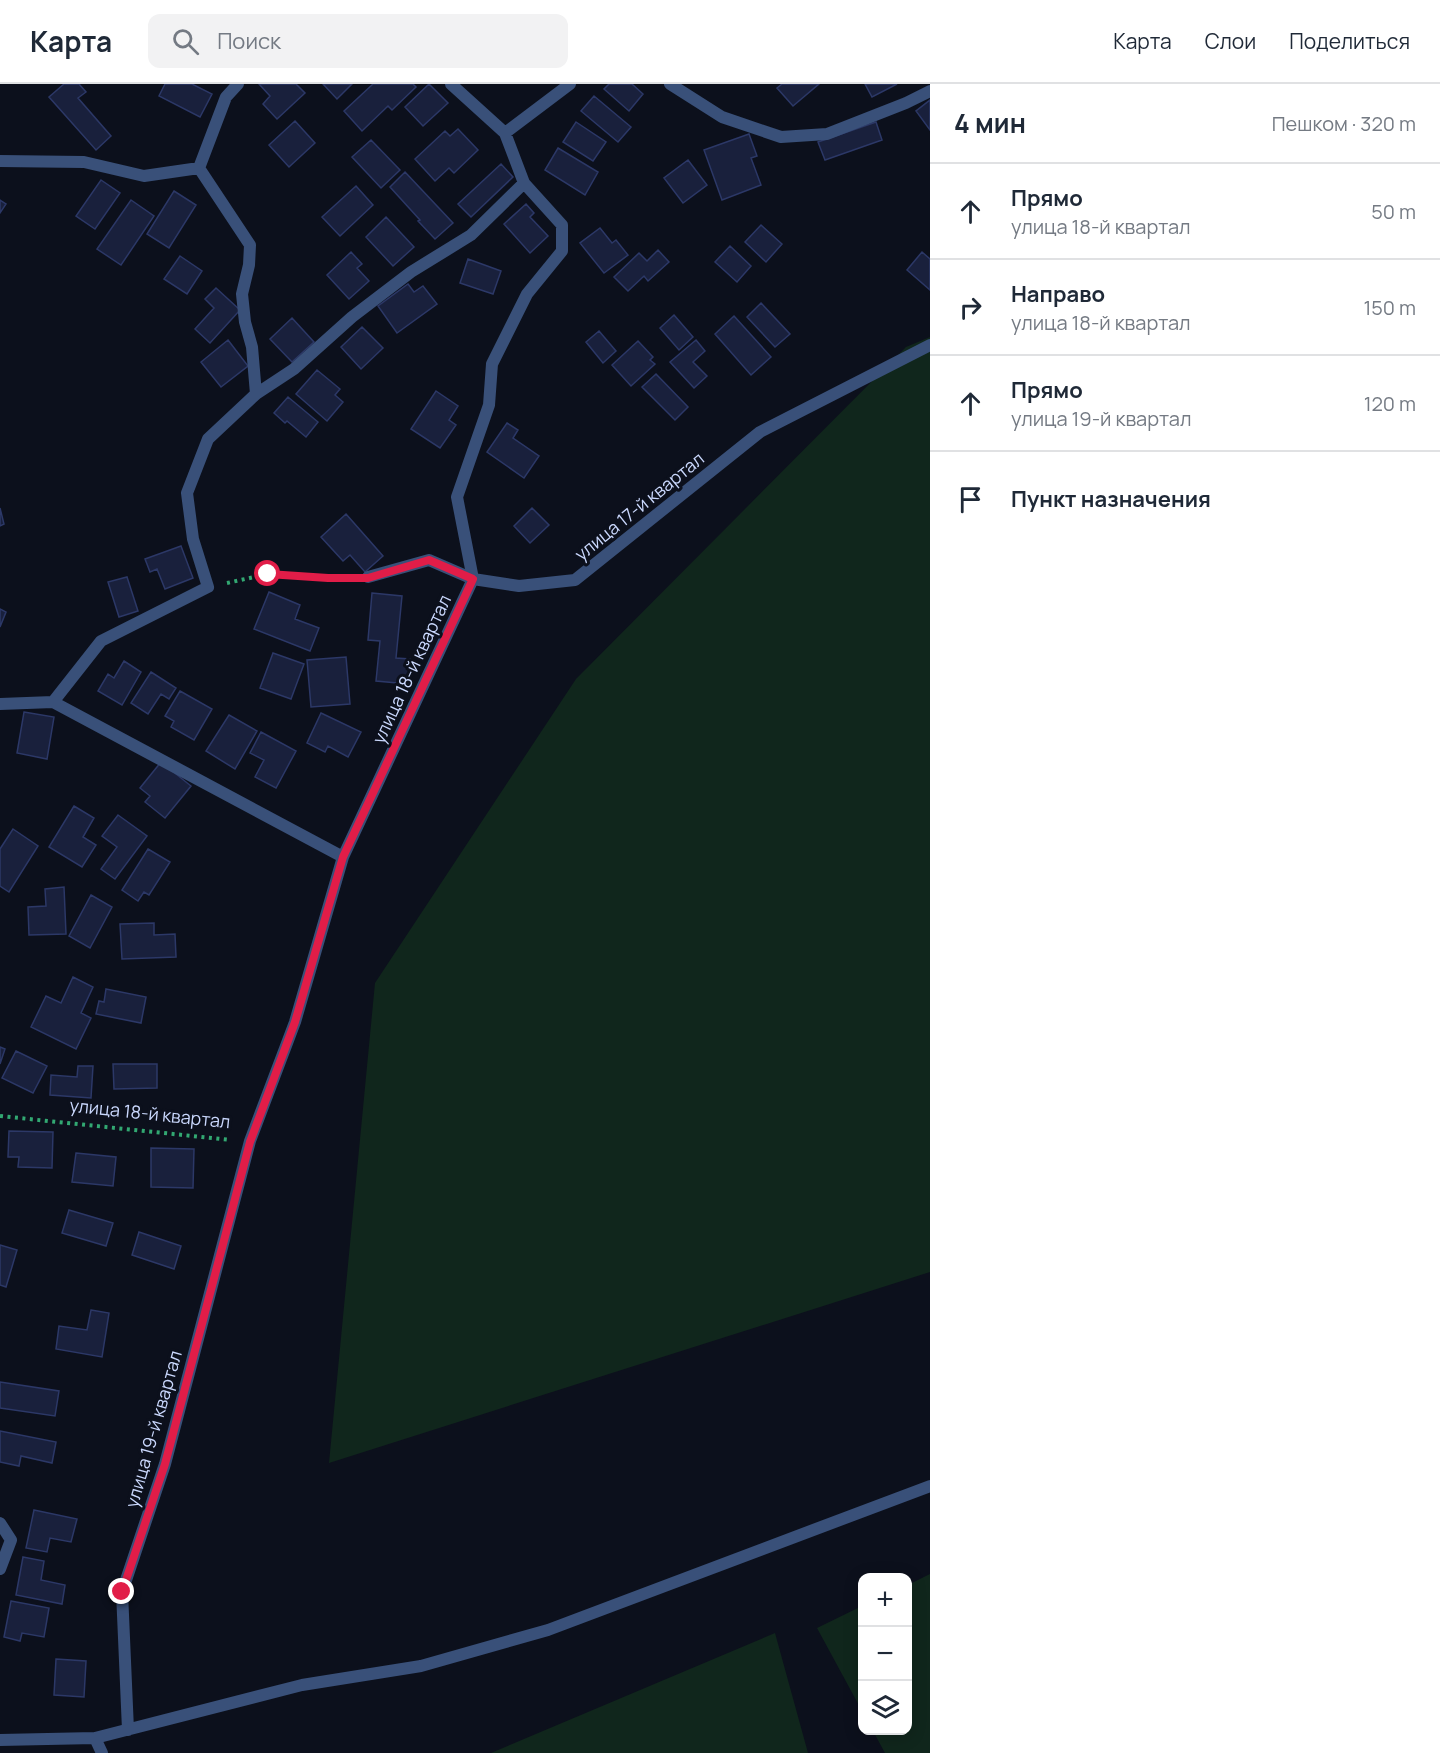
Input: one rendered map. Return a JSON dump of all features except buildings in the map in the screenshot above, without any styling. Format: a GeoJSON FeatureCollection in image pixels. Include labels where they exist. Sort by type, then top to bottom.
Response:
{"type":"FeatureCollection","features":[{"type":"Feature","properties":{"kind":"street"},"geometry":{"type":"LineString","coordinates":[[199,168],[226,97],[238,84]]}},
{"type":"Feature","properties":{"kind":"street"},"geometry":{"type":"LineString","coordinates":[[451,84],[505,133],[524,183],[562,225],[562,250],[527,294],[492,364],[489,405],[457,497],[473,579]]}},
{"type":"Feature","properties":{"kind":"street"},"geometry":{"type":"LineString","coordinates":[[505,133],[570,84]]}},
{"type":"Feature","properties":{"kind":"street"},"geometry":{"type":"LineString","coordinates":[[669,84],[722,117],[781,136],[827,134],[906,103],[930,91]]}},
{"type":"Feature","properties":{"kind":"street"},"geometry":{"type":"LineString","coordinates":[[0,161],[84,162],[144,176],[199,168]]}},
{"type":"Feature","properties":{"kind":"street"},"geometry":{"type":"LineString","coordinates":[[199,168],[250,244],[249,265],[242,294],[245,322],[252,347],[256,394]]}},
{"type":"Feature","properties":{"kind":"street"},"geometry":{"type":"LineString","coordinates":[[53,702],[101,641],[208,587],[193,539],[187,493],[208,440],[256,394],[294,369],[352,316],[411,272],[471,236],[524,183]]}},
{"type":"Feature","properties":{"kind":"street","name":"улица 17-й квартал"},"geometry":{"type":"LineString","coordinates":[[473,579],[519,586],[575,580],[760,432],[930,345]]}},
{"type":"Feature","properties":{"kind":"street","name":"улица 18-й квартал"},"geometry":{"type":"LineString","coordinates":[[250,1142],[295,1022],[343,857],[473,579],[429,560],[368,578]]}},
{"type":"Feature","properties":{"kind":"street"},"geometry":{"type":"LineString","coordinates":[[0,704],[53,702],[343,857]]}},
{"type":"Feature","properties":{"kind":"street","name":"улица 19-й квартал"},"geometry":{"type":"LineString","coordinates":[[128,1730],[122,1592],[165,1464],[250,1142]]}},
{"type":"Feature","properties":{"kind":"street"},"geometry":{"type":"LineString","coordinates":[[2,1743],[95,1738],[302,1685],[421,1666],[548,1630],[930,1486]]}},
{"type":"Feature","properties":{"kind":"street"},"geometry":{"type":"LineString","coordinates":[[0,1523],[11,1539],[0,1569]]}},
{"type":"Feature","properties":{"kind":"street"},"geometry":{"type":"LineString","coordinates":[[95,1738],[102,1753]]}},
{"type":"Feature","properties":{"kind":"path"},"geometry":{"type":"LineString","coordinates":[[208,587],[268,574],[368,578]]}},
{"type":"Feature","properties":{"kind":"path","name":"улица 18-й квартал"},"geometry":{"type":"LineString","coordinates":[[0,1116],[250,1142]]}},
{"type":"Feature","properties":{"kind":"green space"},"geometry":{"type":"Polygon","coordinates":[[[930,337],[930,1272],[329,1463],[375,983],[576,679],[906,347],[930,337]]]}},
{"type":"Feature","properties":{"kind":"green space"},"geometry":{"type":"Polygon","coordinates":[[[930,1574],[930,1753],[885,1753],[875,1735],[912,1735],[912,1583],[930,1574]]]}},
{"type":"Feature","properties":{"kind":"green space"},"geometry":{"type":"Polygon","coordinates":[[[858,1608],[858,1704],[817,1628],[858,1608]]]}},
{"type":"Feature","properties":{"kind":"green space"},"geometry":{"type":"Polygon","coordinates":[[[775,1633],[808,1753],[491,1753],[775,1633]]]}},
{"type":"Feature","properties":{"kind":"route"},"geometry":{"type":"LineString","coordinates":[[122,1592],[165,1464],[250,1142],[295,1022],[343,857],[473,579],[429,560],[368,578],[268,574]]}}]}
